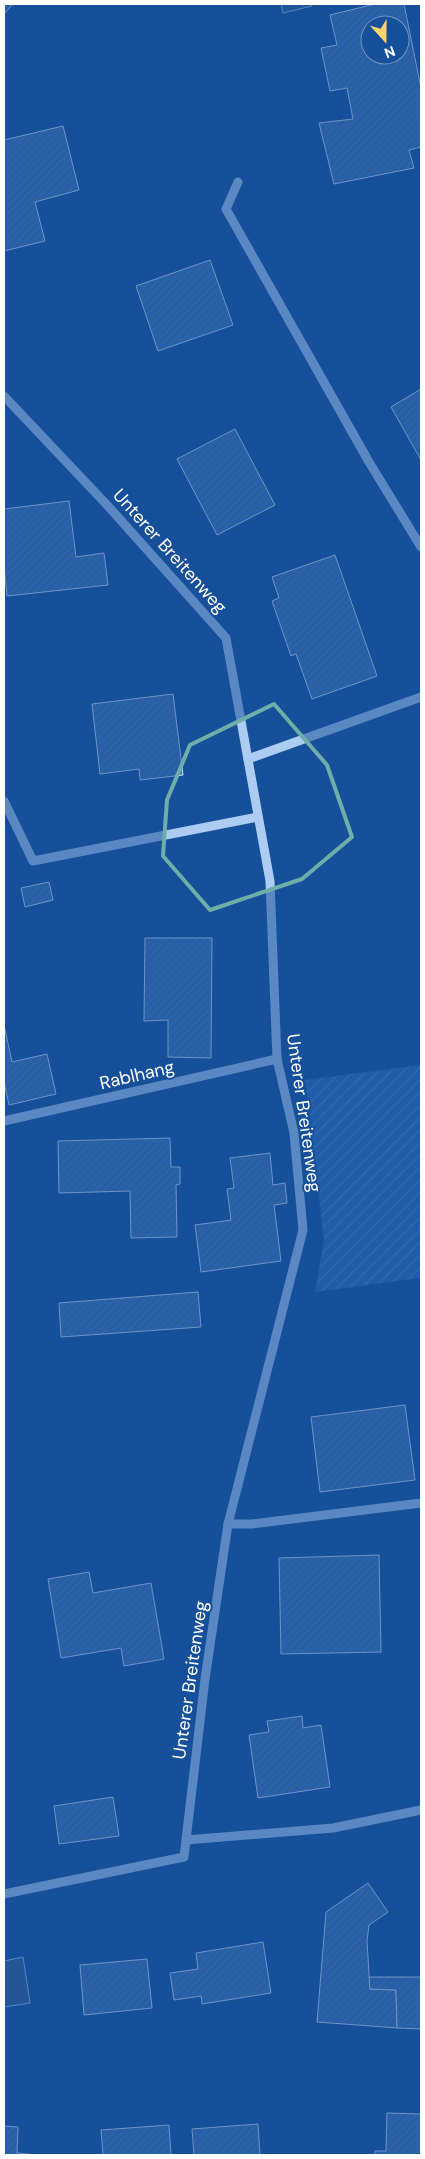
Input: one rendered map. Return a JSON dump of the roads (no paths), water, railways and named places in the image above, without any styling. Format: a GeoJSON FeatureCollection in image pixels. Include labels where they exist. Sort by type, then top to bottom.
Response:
{"type":"FeatureCollection","features":[{"type":"Feature","properties":{"kind":"street"},"geometry":{"type":"LineString","coordinates":[[238,182],[226,209],[368,462],[421,547]]}},
{"type":"Feature","properties":{"kind":"street","name":"Unterer Breitenweg"},"geometry":{"type":"LineString","coordinates":[[4,396],[108,506],[226,638],[270,881],[278,1059],[294,1133],[303,1230],[228,1524],[205,1679],[184,1857],[4,1894]]}},
{"type":"Feature","properties":{"kind":"street"},"geometry":{"type":"LineString","coordinates":[[248,759],[421,697]]}},
{"type":"Feature","properties":{"kind":"street"},"geometry":{"type":"LineString","coordinates":[[4,801],[33,861],[258,817]]}},
{"type":"Feature","properties":{"kind":"street","name":"Rablhang"},"geometry":{"type":"LineString","coordinates":[[4,1121],[278,1059]]}},
{"type":"Feature","properties":{"kind":"street"},"geometry":{"type":"LineString","coordinates":[[228,1524],[252,1524],[421,1503]]}},
{"type":"Feature","properties":{"kind":"street"},"geometry":{"type":"LineString","coordinates":[[186,1840],[333,1828],[421,1810]]}}]}
